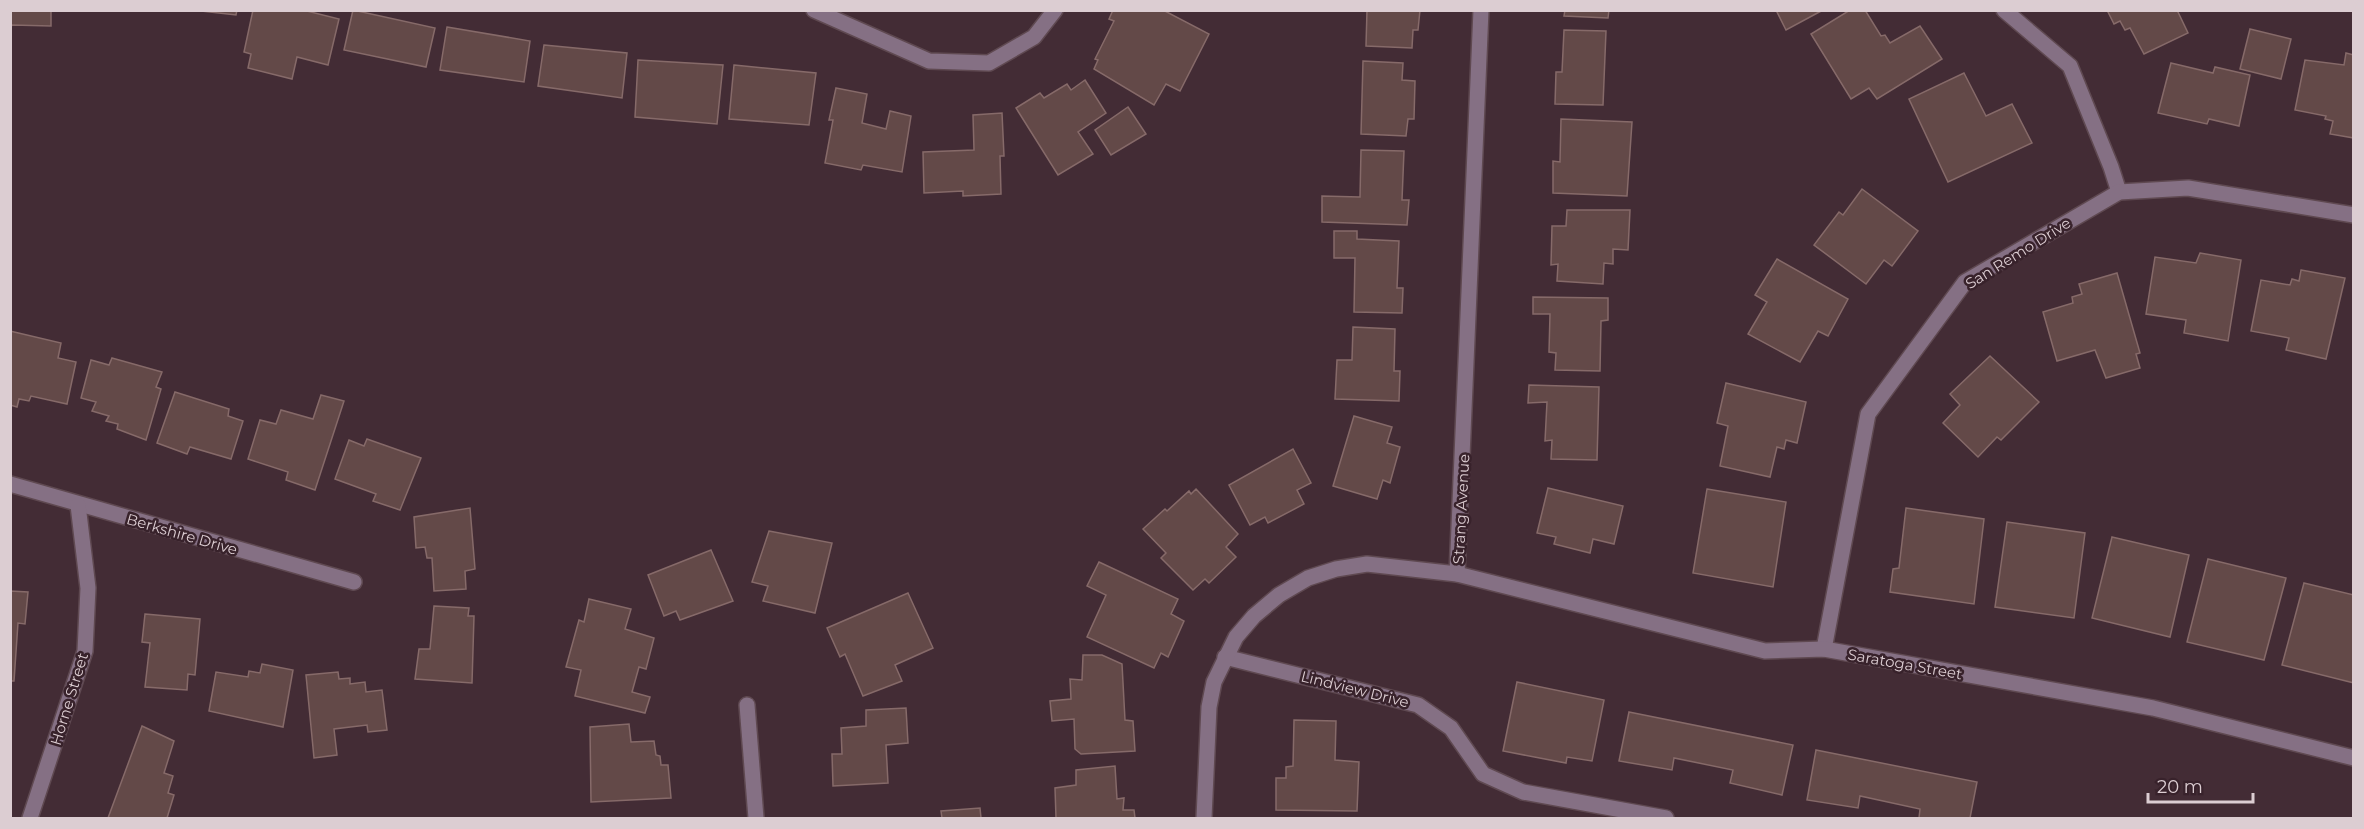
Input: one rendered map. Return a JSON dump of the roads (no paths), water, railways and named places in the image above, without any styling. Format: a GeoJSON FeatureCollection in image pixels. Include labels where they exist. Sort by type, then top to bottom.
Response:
{"type":"FeatureCollection","features":[{"type":"Feature","properties":{"kind":"street"},"geometry":{"type":"LineString","coordinates":[[814,10],[929,61],[989,63],[1034,37],[1055,10]]}},
{"type":"Feature","properties":{"kind":"street","name":"Strang Avenue"},"geometry":{"type":"LineString","coordinates":[[1204,819],[1209,707],[1214,682],[1236,637],[1254,616],[1279,595],[1308,578],[1336,568],[1367,564],[1412,567],[1458,574],[1481,10]]}},
{"type":"Feature","properties":{"kind":"street"},"geometry":{"type":"LineString","coordinates":[[2004,10],[2070,66],[2119,192]]}},
{"type":"Feature","properties":{"kind":"street","name":"San Remo Drive"},"geometry":{"type":"LineString","coordinates":[[1824,649],[1868,414],[1965,282],[2119,192],[2188,188],[2354,215]]}},
{"type":"Feature","properties":{"kind":"street","name":"Berkshire Drive"},"geometry":{"type":"LineString","coordinates":[[10,484],[354,582]]}},
{"type":"Feature","properties":{"kind":"street","name":"Horne Street"},"geometry":{"type":"LineString","coordinates":[[30,819],[85,651],[88,588],[78,505]]}},
{"type":"Feature","properties":{"kind":"street","name":"Saratoga Street"},"geometry":{"type":"LineString","coordinates":[[1458,574],[1765,651],[1824,649],[2153,708],[2354,758]]}},
{"type":"Feature","properties":{"kind":"street","name":"Lindview Drive"},"geometry":{"type":"LineString","coordinates":[[1225,657],[1418,705],[1451,728],[1484,774],[1522,792],[1666,819]]}},
{"type":"Feature","properties":{"kind":"street"},"geometry":{"type":"LineString","coordinates":[[747,705],[756,819]]}}]}
